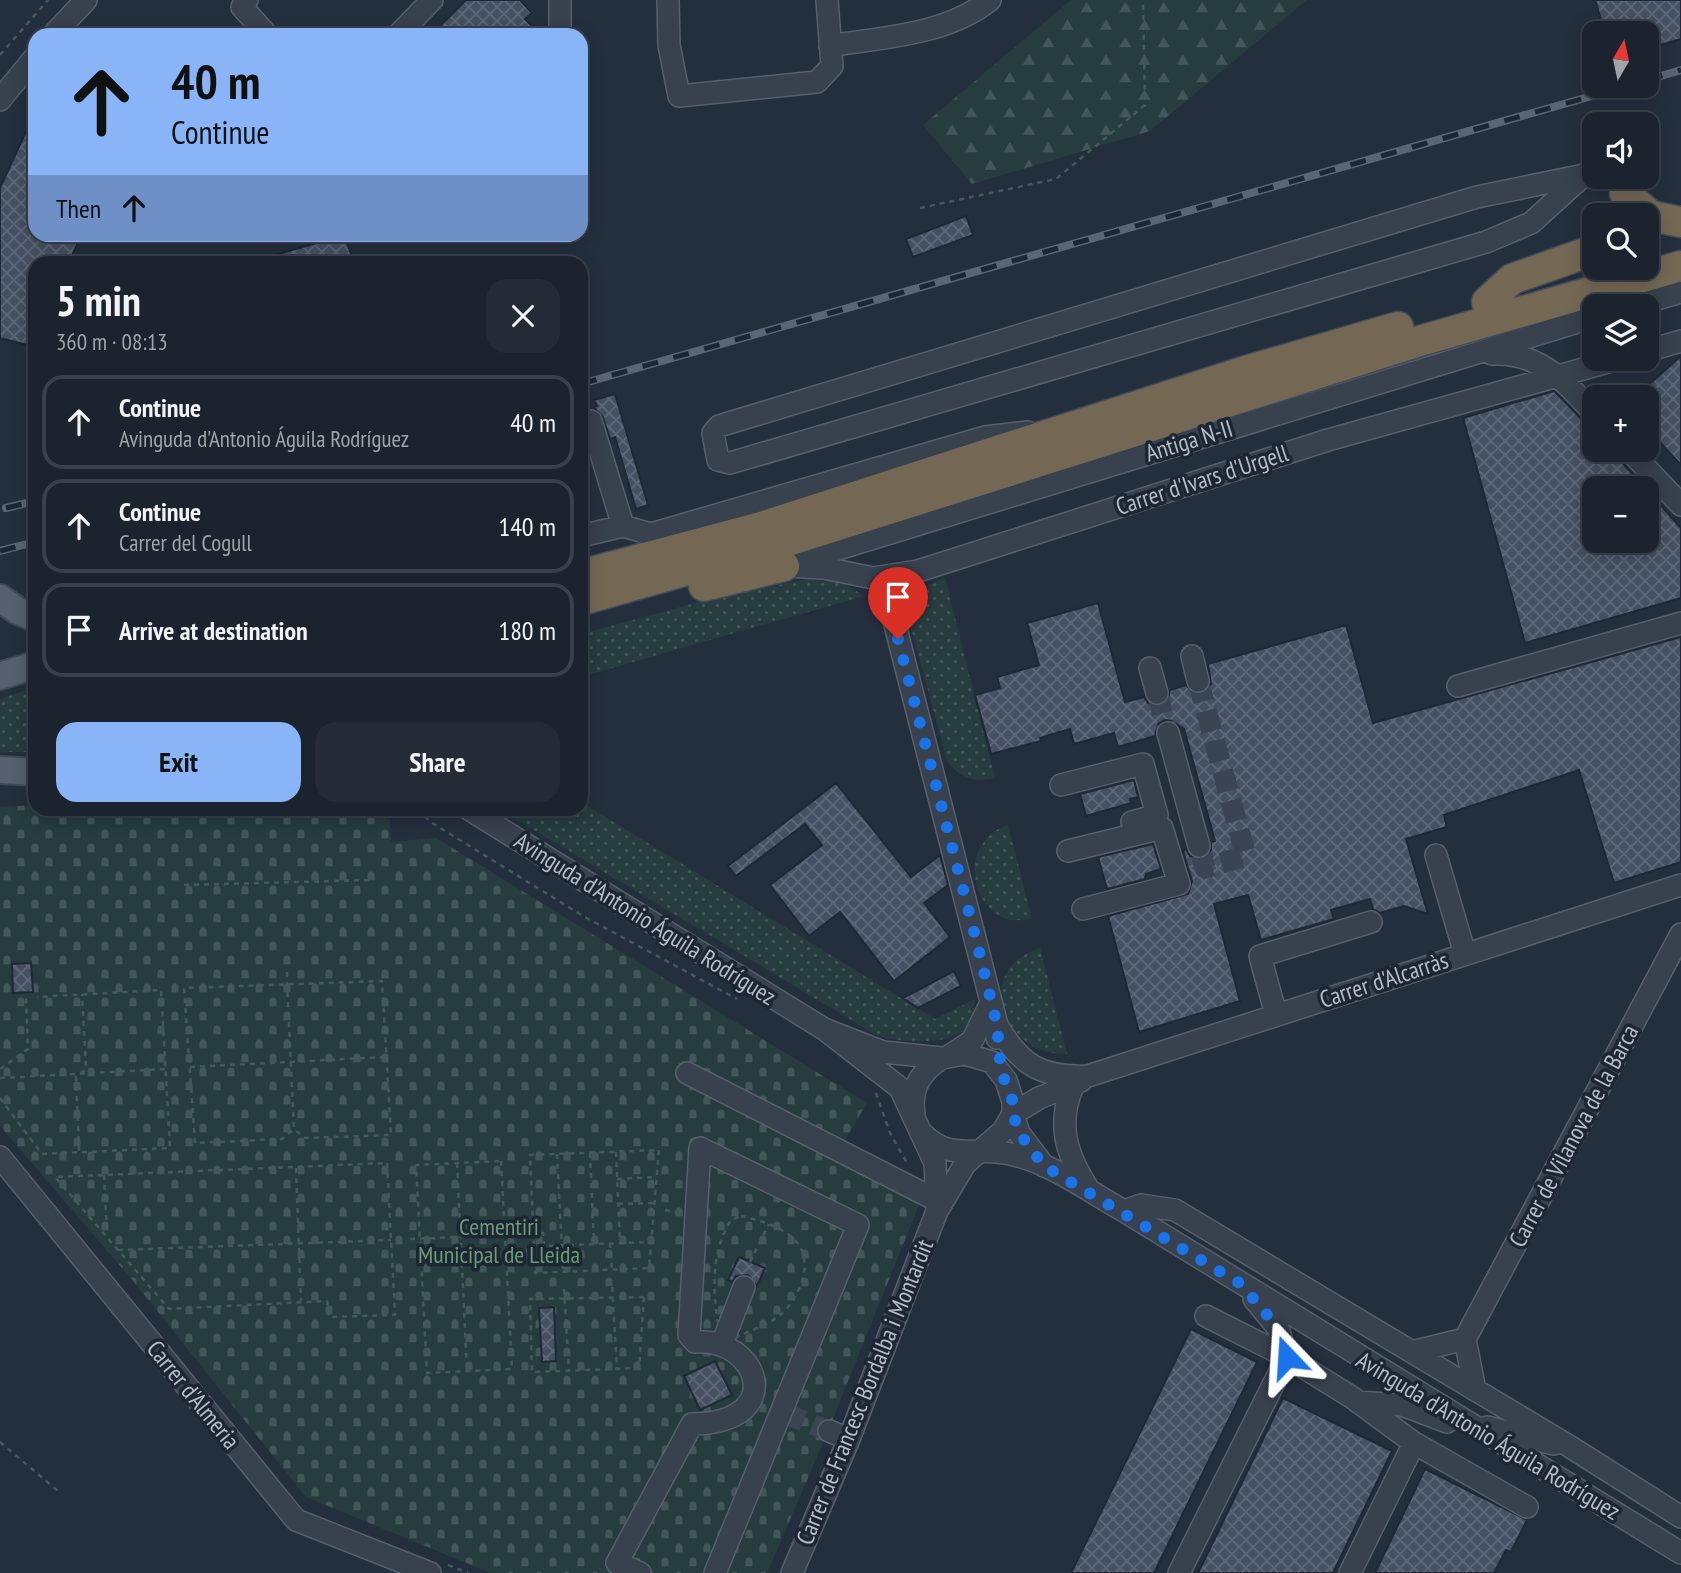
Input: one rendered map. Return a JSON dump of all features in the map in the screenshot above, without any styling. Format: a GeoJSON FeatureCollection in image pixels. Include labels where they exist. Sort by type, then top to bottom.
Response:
{"type":"FeatureCollection","features":[{"type":"Feature","properties":{"kind":"highway"},"geometry":{"type":"LineString","coordinates":[[1620,195],[1651,216],[1681,222]]}},
{"type":"Feature","properties":{"kind":"highway"},"geometry":{"type":"LineString","coordinates":[[1659,251],[1681,245]]}},
{"type":"Feature","properties":{"kind":"highway"},"geometry":{"type":"LineString","coordinates":[[1487,302],[1512,279],[1582,254]]}},
{"type":"Feature","properties":{"kind":"highway"},"geometry":{"type":"LineString","coordinates":[[588,598],[772,546],[1423,340],[1681,266]]}},
{"type":"Feature","properties":{"kind":"highway"},"geometry":{"type":"LineString","coordinates":[[588,573],[761,527],[1246,371],[1582,274]]}},
{"type":"Feature","properties":{"kind":"highway"},"geometry":{"type":"LineString","coordinates":[[588,613],[784,566]]}},
{"type":"Feature","properties":{"kind":"main road"},"geometry":{"type":"LineString","coordinates":[[0,598],[28,615]]}},
{"type":"Feature","properties":{"kind":"main road"},"geometry":{"type":"LineString","coordinates":[[0,676],[28,666]]}},
{"type":"Feature","properties":{"kind":"main road"},"geometry":{"type":"LineString","coordinates":[[0,770],[28,772]]}},
{"type":"Feature","properties":{"kind":"street"},"geometry":{"type":"LineString","coordinates":[[64,28],[86,0]]}},
{"type":"Feature","properties":{"kind":"street"},"geometry":{"type":"LineString","coordinates":[[247,0],[242,7],[261,28]]}},
{"type":"Feature","properties":{"kind":"street"},"geometry":{"type":"LineString","coordinates":[[405,28],[432,0]]}},
{"type":"Feature","properties":{"kind":"street"},"geometry":{"type":"LineString","coordinates":[[560,0],[560,28]]}},
{"type":"Feature","properties":{"kind":"street"},"geometry":{"type":"LineString","coordinates":[[668,0],[669,45],[679,96],[817,82],[832,66],[827,0]]}},
{"type":"Feature","properties":{"kind":"street"},"geometry":{"type":"LineString","coordinates":[[830,46],[931,29],[976,11],[990,0]]}},
{"type":"Feature","properties":{"kind":"street"},"geometry":{"type":"LineString","coordinates":[[0,100],[28,66]]}},
{"type":"Feature","properties":{"kind":"street"},"geometry":{"type":"LineString","coordinates":[[1589,174],[1531,223],[1486,242],[730,463],[718,460],[713,433],[719,426],[1476,197],[1589,174]]}},
{"type":"Feature","properties":{"kind":"street"},"geometry":{"type":"LineString","coordinates":[[1659,298],[1681,292]]}},
{"type":"Feature","properties":{"kind":"street","name":"Antiga N-II"},"geometry":{"type":"LineString","coordinates":[[784,566],[1582,321]]}},
{"type":"Feature","properties":{"kind":"street"},"geometry":{"type":"LineString","coordinates":[[1659,347],[1681,341]]}},
{"type":"Feature","properties":{"kind":"street"},"geometry":{"type":"LineString","coordinates":[[1469,355],[1513,354],[1530,358],[1560,376],[1582,400]]}},
{"type":"Feature","properties":{"kind":"street","name":"Carrer d'Ivars d'Urgell"},"geometry":{"type":"LineString","coordinates":[[784,566],[824,568],[873,578],[918,570],[1328,440],[1582,370]]}},
{"type":"Feature","properties":{"kind":"street"},"geometry":{"type":"LineString","coordinates":[[588,422],[591,421],[623,526]]}},
{"type":"Feature","properties":{"kind":"street"},"geometry":{"type":"LineString","coordinates":[[588,531],[623,526],[651,534],[985,437],[1062,430]]}},
{"type":"Feature","properties":{"kind":"street"},"geometry":{"type":"LineString","coordinates":[[1640,462],[1681,505]]}},
{"type":"Feature","properties":{"kind":"street"},"geometry":{"type":"LineString","coordinates":[[918,570],[899,583],[892,613],[939,820],[977,943],[993,1015],[1001,1071]]}},
{"type":"Feature","properties":{"kind":"street"},"geometry":{"type":"LineString","coordinates":[[844,574],[874,591],[892,613]]}},
{"type":"Feature","properties":{"kind":"street"},"geometry":{"type":"LineString","coordinates":[[1458,686],[1681,623]]}},
{"type":"Feature","properties":{"kind":"street"},"geometry":{"type":"LineString","coordinates":[[1192,656],[1198,681]]}},
{"type":"Feature","properties":{"kind":"street"},"geometry":{"type":"LineString","coordinates":[[1150,668],[1157,693]]}},
{"type":"Feature","properties":{"kind":"street"},"geometry":{"type":"LineString","coordinates":[[1168,733],[1199,846]]}},
{"type":"Feature","properties":{"kind":"street"},"geometry":{"type":"LineString","coordinates":[[1061,785],[1143,764],[1157,815],[1072,844],[1162,828],[1179,884],[1083,909]]}},
{"type":"Feature","properties":{"kind":"street","name":"Avinguda d'Antonio Águila Rodríguez"},"geometry":{"type":"LineString","coordinates":[[480,816],[824,1029],[900,1088],[918,1125],[943,1149],[999,1152],[1044,1166],[1124,1211],[1681,1553]]}},
{"type":"Feature","properties":{"kind":"street"},"geometry":{"type":"LineString","coordinates":[[1436,855],[1465,954]]}},
{"type":"Feature","properties":{"kind":"street","name":"Carrer d'Alcarràs"},"geometry":{"type":"LineString","coordinates":[[1013,1114],[1039,1098],[1079,1080],[1681,885]]}},
{"type":"Feature","properties":{"kind":"street"},"geometry":{"type":"LineString","coordinates":[[1276,1015],[1260,956],[1371,922]]}},
{"type":"Feature","properties":{"kind":"street","name":"Carrer de Vilanova de la Barca"},"geometry":{"type":"LineString","coordinates":[[1465,1339],[1681,934]]}},
{"type":"Feature","properties":{"kind":"street"},"geometry":{"type":"LineString","coordinates":[[918,1125],[912,1102],[918,1082],[930,1066],[972,1041],[993,1015]]}},
{"type":"Feature","properties":{"kind":"street","name":"Carrer d'Alcarràs"},"geometry":{"type":"LineString","coordinates":[[993,1015],[1006,1043],[1023,1061],[1040,1071],[1079,1080]]}},
{"type":"Feature","properties":{"kind":"street","name":"Avinguda d'Antonio Águila Rodríguez"},"geometry":{"type":"LineString","coordinates":[[824,1029],[883,1052],[979,1058],[1001,1071],[1013,1102],[1013,1114],[1019,1133],[1044,1166]]}},
{"type":"Feature","properties":{"kind":"street","name":"Carrer d'Alcarràs"},"geometry":{"type":"LineString","coordinates":[[1001,1071],[1043,1082],[1079,1080]]}},
{"type":"Feature","properties":{"kind":"street"},"geometry":{"type":"LineString","coordinates":[[687,1073],[932,1201]]}},
{"type":"Feature","properties":{"kind":"street"},"geometry":{"type":"LineString","coordinates":[[1079,1080],[1065,1109],[1066,1145],[1072,1164],[1090,1192]]}},
{"type":"Feature","properties":{"kind":"street"},"geometry":{"type":"LineString","coordinates":[[977,1152],[1003,1131],[1013,1114]]}},
{"type":"Feature","properties":{"kind":"street","name":"Carrer de Francesc Bordalba i Montardit"},"geometry":{"type":"LineString","coordinates":[[792,1573],[847,1445],[932,1201],[938,1175],[918,1125]]}},
{"type":"Feature","properties":{"kind":"street"},"geometry":{"type":"LineString","coordinates":[[640,1573],[617,1563],[692,1424],[716,1423],[748,1405],[754,1386],[748,1367],[734,1350],[722,1344],[695,1342],[689,1335],[700,1148],[858,1225],[715,1573]]}},
{"type":"Feature","properties":{"kind":"street","name":"Carrer de Francesc Bordalba i Montardit"},"geometry":{"type":"LineString","coordinates":[[932,1201],[977,1152]]}},
{"type":"Feature","properties":{"kind":"street","name":"Carrer d'Almeria"},"geometry":{"type":"LineString","coordinates":[[0,1157],[296,1520],[436,1568]]}},
{"type":"Feature","properties":{"kind":"street"},"geometry":{"type":"LineString","coordinates":[[1124,1211],[1141,1205],[1175,1210],[1569,1446],[1681,1517]]}},
{"type":"Feature","properties":{"kind":"street"},"geometry":{"type":"LineString","coordinates":[[1179,1573],[1287,1357],[1278,1328],[1241,1284]]}},
{"type":"Feature","properties":{"kind":"street"},"geometry":{"type":"LineString","coordinates":[[722,1344],[744,1287]]}},
{"type":"Feature","properties":{"kind":"street"},"geometry":{"type":"LineString","coordinates":[[1206,1316],[1287,1357],[1355,1400],[1414,1443],[1527,1507]]}},
{"type":"Feature","properties":{"kind":"street"},"geometry":{"type":"LineString","coordinates":[[1316,1375],[1315,1359],[1319,1345],[1326,1337]]}},
{"type":"Feature","properties":{"kind":"street"},"geometry":{"type":"LineString","coordinates":[[1412,1352],[1465,1339],[1475,1390]]}},
{"type":"Feature","properties":{"kind":"street"},"geometry":{"type":"LineString","coordinates":[[1355,1400],[1374,1390],[1385,1373]]}},
{"type":"Feature","properties":{"kind":"street"},"geometry":{"type":"LineString","coordinates":[[1355,1400],[1402,1405],[1489,1437]]}},
{"type":"Feature","properties":{"kind":"street"},"geometry":{"type":"LineString","coordinates":[[748,1405],[780,1418]]}},
{"type":"Feature","properties":{"kind":"street"},"geometry":{"type":"LineString","coordinates":[[1458,1418],[1544,1442],[1569,1446]]}},
{"type":"Feature","properties":{"kind":"street"},"geometry":{"type":"LineString","coordinates":[[826,1437],[847,1445]]}},
{"type":"Feature","properties":{"kind":"street"},"geometry":{"type":"LineString","coordinates":[[1350,1573],[1414,1443]]}},
{"type":"Feature","properties":{"kind":"street"},"geometry":{"type":"LineString","coordinates":[[1649,1497],[1681,1500]]}},
{"type":"Feature","properties":{"kind":"path"},"geometry":{"type":"LineString","coordinates":[[0,55],[48,0]]}},
{"type":"Feature","properties":{"kind":"path"},"geometry":{"type":"LineString","coordinates":[[920,208],[1056,179],[1145,104],[1143,0]]}},
{"type":"Feature","properties":{"kind":"path"},"geometry":{"type":"LineString","coordinates":[[425,816],[429,821],[583,916],[740,1001]]}},
{"type":"Feature","properties":{"kind":"path"},"geometry":{"type":"LineString","coordinates":[[184,885],[371,880]]}},
{"type":"Feature","properties":{"kind":"path"},"geometry":{"type":"LineString","coordinates":[[287,972],[288,984],[294,1129],[305,1138],[391,1135],[382,981],[288,984],[184,988],[195,1143],[282,1139],[294,1129]]}},
{"type":"Feature","properties":{"kind":"path"},"geometry":{"type":"LineString","coordinates":[[0,1098],[42,1154],[170,1148],[161,990],[37,997]]}},
{"type":"Feature","properties":{"kind":"path"},"geometry":{"type":"LineString","coordinates":[[79,1152],[76,1077],[86,1069],[82,994]]}},
{"type":"Feature","properties":{"kind":"path"},"geometry":{"type":"LineString","coordinates":[[0,1069],[28,1049],[26,997]]}},
{"type":"Feature","properties":{"kind":"path"},"geometry":{"type":"LineString","coordinates":[[190,1067],[386,1057]]}},
{"type":"Feature","properties":{"kind":"path"},"geometry":{"type":"LineString","coordinates":[[0,1078],[166,1069]]}},
{"type":"Feature","properties":{"kind":"path"},"geometry":{"type":"LineString","coordinates":[[876,1087],[890,1133],[932,1201]]}},
{"type":"Feature","properties":{"kind":"path"},"geometry":{"type":"LineString","coordinates":[[659,1150],[649,1268],[535,1273],[530,1156],[616,1152],[659,1150]]}},
{"type":"Feature","properties":{"kind":"path"},"geometry":{"type":"LineString","coordinates":[[616,1152],[620,1243]]}},
{"type":"Feature","properties":{"kind":"path"},"geometry":{"type":"LineString","coordinates":[[590,1153],[594,1244]]}},
{"type":"Feature","properties":{"kind":"path"},"geometry":{"type":"LineString","coordinates":[[557,1154],[563,1272]]}},
{"type":"Feature","properties":{"kind":"path"},"geometry":{"type":"LineString","coordinates":[[501,1161],[505,1235],[512,1369],[427,1373],[416,1165],[501,1161]]}},
{"type":"Feature","properties":{"kind":"path"},"geometry":{"type":"LineString","coordinates":[[387,1163],[395,1315],[329,1317],[327,1301],[169,1309],[55,1177],[104,1175],[387,1163]]}},
{"type":"Feature","properties":{"kind":"path"},"geometry":{"type":"LineString","coordinates":[[457,1163],[467,1371]]}},
{"type":"Feature","properties":{"kind":"path"},"geometry":{"type":"LineString","coordinates":[[296,1168],[302,1302]]}},
{"type":"Feature","properties":{"kind":"path"},"geometry":{"type":"LineString","coordinates":[[104,1175],[107,1237]]}},
{"type":"Feature","properties":{"kind":"path"},"geometry":{"type":"LineString","coordinates":[[617,1179],[657,1177]]}},
{"type":"Feature","properties":{"kind":"path"},"geometry":{"type":"LineString","coordinates":[[618,1204],[654,1203]]}},
{"type":"Feature","properties":{"kind":"path"},"geometry":{"type":"LineString","coordinates":[[750,1262],[769,1224]]}},
{"type":"Feature","properties":{"kind":"path"},"geometry":{"type":"LineString","coordinates":[[521,1234],[543,1233],[544,1246],[651,1242]]}},
{"type":"Feature","properties":{"kind":"path"},"geometry":{"type":"LineString","coordinates":[[410,1239],[505,1235]]}},
{"type":"Feature","properties":{"kind":"path"},"geometry":{"type":"LineString","coordinates":[[118,1250],[391,1240]]}},
{"type":"Feature","properties":{"kind":"path"},"geometry":{"type":"LineString","coordinates":[[610,1243],[612,1270]]}},
{"type":"Feature","properties":{"kind":"path"},"geometry":{"type":"LineString","coordinates":[[612,1287],[617,1368]]}},
{"type":"Feature","properties":{"kind":"path"},"geometry":{"type":"LineString","coordinates":[[564,1289],[569,1371]]}},
{"type":"Feature","properties":{"kind":"path"},"geometry":{"type":"LineString","coordinates":[[644,1297],[639,1368],[532,1372],[530,1299],[613,1298],[644,1297]]}},
{"type":"Feature","properties":{"kind":"path"},"geometry":{"type":"LineString","coordinates":[[0,1442],[58,1492]]}},
{"type":"Feature","properties":{"kind":"path"},"geometry":{"type":"LineString","coordinates":[[436,1568],[468,1573]]}},
{"type":"Feature","properties":{"kind":"green space"},"geometry":{"type":"Polygon","coordinates":[[[1071,0],[1307,0],[1150,131],[972,184],[923,125],[1071,0]]]}},
{"type":"Feature","properties":{"kind":"green space"},"geometry":{"type":"Polygon","coordinates":[[[812,578],[845,584],[864,596],[588,675],[588,632],[706,600],[812,578]]]}},
{"type":"Feature","properties":{"kind":"green space"},"geometry":{"type":"Polygon","coordinates":[[[945,578],[995,778],[968,778],[957,772],[947,761],[907,613],[913,592],[945,578]]]}},
{"type":"Feature","properties":{"kind":"green space"},"geometry":{"type":"Polygon","coordinates":[[[28,689],[28,752],[0,752],[0,699],[28,689]]]}},
{"type":"Feature","properties":{"kind":"green space","name":"Cementiri Municipal de Lleida"},"geometry":{"type":"Polygon","coordinates":[[[28,805],[28,816],[389,816],[391,842],[436,838],[867,1103],[834,1159],[921,1200],[826,1436],[767,1573],[491,1573],[306,1497],[134,1282],[0,1126],[0,807],[28,805]]]}},
{"type":"Feature","properties":{"kind":"green space"},"geometry":{"type":"Polygon","coordinates":[[[588,806],[935,1019],[975,999],[970,1023],[950,1038],[910,1041],[876,1035],[511,816],[588,816],[588,806]]]}},
{"type":"Feature","properties":{"kind":"green space"},"geometry":{"type":"Polygon","coordinates":[[[1008,825],[1032,919],[1010,920],[996,913],[985,903],[978,889],[976,859],[982,845],[992,833],[1008,825]]]}},
{"type":"Feature","properties":{"kind":"green space"},"geometry":{"type":"Polygon","coordinates":[[[1040,948],[1067,1054],[1045,1051],[1026,1042],[1012,1027],[1003,1010],[1001,992],[1006,975],[1018,959],[1040,948]]]}},
{"type":"Feature","properties":{"kind":"building"},"geometry":{"type":"Polygon","coordinates":[[[466,0],[520,0],[532,13],[525,19],[532,28],[438,28],[466,0]]]}},
{"type":"Feature","properties":{"kind":"building"},"geometry":{"type":"Polygon","coordinates":[[[1595,0],[1681,0],[1681,39],[1659,45],[1659,21],[1601,21],[1595,0]]]}},
{"type":"Feature","properties":{"kind":"building"},"geometry":{"type":"Polygon","coordinates":[[[28,127],[28,242],[78,242],[72,256],[28,256],[28,345],[0,338],[0,188],[28,127]]]}},
{"type":"Feature","properties":{"kind":"building"},"geometry":{"type":"Polygon","coordinates":[[[966,216],[973,235],[913,257],[906,239],[966,216]]]}},
{"type":"Feature","properties":{"kind":"building"},"geometry":{"type":"Polygon","coordinates":[[[320,242],[347,242],[352,256],[271,256],[320,242]]]}},
{"type":"Feature","properties":{"kind":"building"},"geometry":{"type":"Polygon","coordinates":[[[1681,356],[1681,465],[1659,441],[1659,385],[1648,385],[1681,356]]]}},
{"type":"Feature","properties":{"kind":"building"},"geometry":{"type":"Polygon","coordinates":[[[1554,391],[1582,420],[1582,462],[1622,462],[1634,476],[1582,476],[1582,553],[1659,553],[1659,503],[1681,528],[1681,598],[1525,643],[1463,418],[1554,391]]]}},
{"type":"Feature","properties":{"kind":"building"},"geometry":{"type":"Polygon","coordinates":[[[615,394],[648,505],[636,509],[615,437],[610,439],[603,417],[593,407],[597,406],[594,400],[615,394]]]}},
{"type":"Feature","properties":{"kind":"building"},"geometry":{"type":"Polygon","coordinates":[[[1098,603],[1125,702],[1144,697],[1148,703],[1160,706],[1167,702],[1170,690],[1186,685],[1194,693],[1202,694],[1211,684],[1208,664],[1346,625],[1373,723],[1681,637],[1681,862],[1614,883],[1579,770],[1444,815],[1447,827],[1406,839],[1428,914],[1404,906],[1380,913],[1373,909],[1370,899],[1331,910],[1334,919],[1261,940],[1248,895],[1214,904],[1240,1001],[1139,1032],[1108,916],[1188,894],[1192,881],[1183,851],[1186,849],[1190,856],[1202,859],[1211,850],[1211,842],[1215,841],[1184,729],[1165,720],[1158,724],[1155,736],[1118,747],[1114,733],[1074,744],[1070,729],[1040,738],[1041,741],[991,754],[975,695],[1000,688],[997,677],[1039,665],[1027,623],[1098,603]]]}},
{"type":"Feature","properties":{"kind":"building"},"geometry":{"type":"Polygon","coordinates":[[[1134,780],[1138,797],[1130,799],[1131,803],[1086,816],[1080,794],[1134,780]]]}},
{"type":"Feature","properties":{"kind":"building"},"geometry":{"type":"Polygon","coordinates":[[[836,783],[911,877],[940,855],[948,885],[924,903],[950,937],[894,981],[840,912],[809,936],[770,885],[822,845],[805,824],[736,876],[728,866],[836,783]]]}},
{"type":"Feature","properties":{"kind":"building"},"geometry":{"type":"Polygon","coordinates":[[[1153,844],[1161,869],[1146,874],[1145,879],[1107,889],[1098,857],[1153,844]]]}},
{"type":"Feature","properties":{"kind":"building"},"geometry":{"type":"Polygon","coordinates":[[[31,963],[33,992],[13,993],[12,964],[31,963]]]}},
{"type":"Feature","properties":{"kind":"building"},"geometry":{"type":"Polygon","coordinates":[[[954,971],[961,986],[918,1008],[903,998],[954,971]]]}},
{"type":"Feature","properties":{"kind":"building"},"geometry":{"type":"Polygon","coordinates":[[[739,1257],[765,1268],[757,1286],[748,1275],[736,1276],[732,1282],[728,1280],[739,1257]]]}},
{"type":"Feature","properties":{"kind":"building"},"geometry":{"type":"Polygon","coordinates":[[[554,1307],[556,1361],[542,1362],[539,1308],[554,1307]]]}},
{"type":"Feature","properties":{"kind":"building"},"geometry":{"type":"Polygon","coordinates":[[[1191,1329],[1257,1362],[1154,1573],[1071,1573],[1191,1329]]]}},
{"type":"Feature","properties":{"kind":"building"},"geometry":{"type":"Polygon","coordinates":[[[715,1361],[732,1395],[700,1410],[684,1376],[715,1361]]]}},
{"type":"Feature","properties":{"kind":"building"},"geometry":{"type":"Polygon","coordinates":[[[1283,1398],[1392,1451],[1333,1573],[1198,1573],[1283,1398]]]}},
{"type":"Feature","properties":{"kind":"building"},"geometry":{"type":"Polygon","coordinates":[[[1425,1469],[1527,1520],[1511,1552],[1506,1550],[1494,1573],[1375,1573],[1425,1469]]]}},
{"type":"Feature","properties":{"kind":"tunnel"},"geometry":{"type":"LineString","coordinates":[[1198,681],[1246,856],[1205,868],[1199,846]]}},
{"type":"Feature","properties":{"kind":"tunnel"},"geometry":{"type":"LineString","coordinates":[[1157,693],[1168,733]]}},
{"type":"Feature","properties":{"kind":"tunnel"},"geometry":{"type":"LineString","coordinates":[[784,1413],[829,1431]]}},
{"type":"Feature","properties":{"kind":"railway"},"geometry":{"type":"LineString","coordinates":[[1659,76],[1681,70]]}},
{"type":"Feature","properties":{"kind":"railway"},"geometry":{"type":"LineString","coordinates":[[588,382],[1585,98]]}},
{"type":"Feature","properties":{"kind":"railway"},"geometry":{"type":"LineString","coordinates":[[6,508],[28,503]]}},
{"type":"Feature","properties":{"kind":"railway"},"geometry":{"type":"LineString","coordinates":[[0,551],[28,544]]}},
{"type":"Feature","properties":{"kind":"route"},"geometry":{"type":"LineString","coordinates":[[898,639],[977,943],[997,1025],[1001,1071],[1013,1102],[1013,1114],[1019,1133],[1044,1166],[1124,1211],[1241,1284],[1278,1328],[1287,1357]]}}]}
